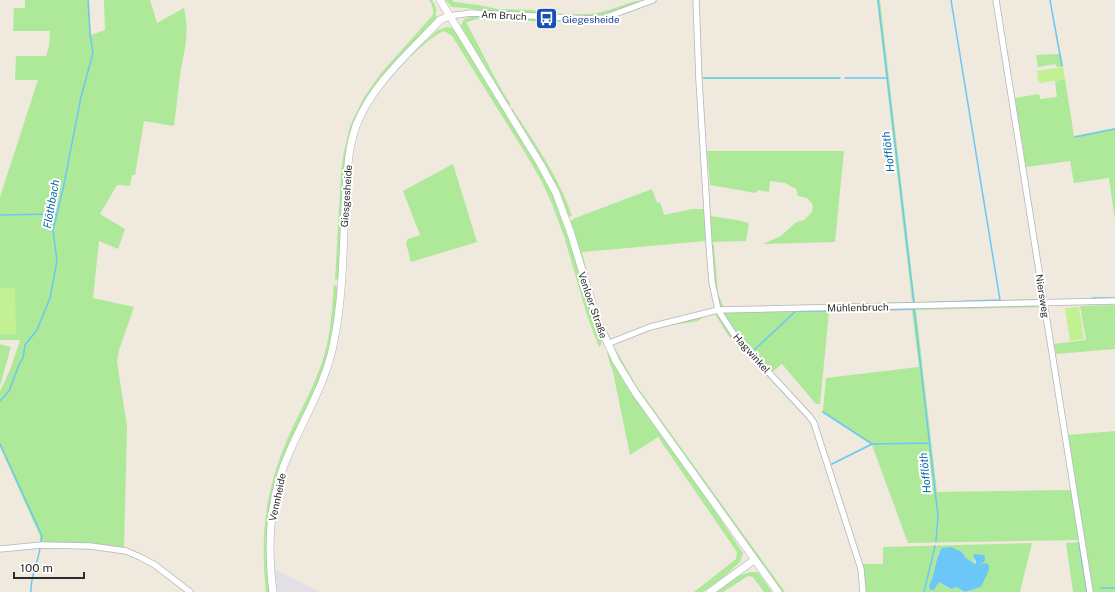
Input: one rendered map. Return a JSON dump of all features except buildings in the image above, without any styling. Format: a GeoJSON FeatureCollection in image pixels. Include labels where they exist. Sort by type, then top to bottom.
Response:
{"type":"FeatureCollection","features":[{"type":"Feature","properties":{"kind":"main road","name":"Venloer Straße"},"geometry":{"type":"LineString","coordinates":[[440,0],[541,164],[556,193],[571,234],[592,307],[607,344],[616,361],[635,392],[778,592]]}},
{"type":"Feature","properties":{"kind":"main road","name":"Giesgesheide"},"geometry":{"type":"LineString","coordinates":[[310,408],[328,364],[337,328],[341,285],[347,171],[351,144],[356,127],[371,97],[382,83],[440,20],[449,16]]}},
{"type":"Feature","properties":{"kind":"main road","name":"Vennheide"},"geometry":{"type":"LineString","coordinates":[[273,592],[269,541],[274,499],[288,454],[310,408]]}},
{"type":"Feature","properties":{"kind":"main road"},"geometry":{"type":"LineString","coordinates":[[710,592],[754,560]]}},
{"type":"Feature","properties":{"kind":"street","name":"Am Bruch"},"geometry":{"type":"LineString","coordinates":[[449,16],[471,13],[591,19],[604,18],[653,0]]}},
{"type":"Feature","properties":{"kind":"street","name":"Hagwinkel"},"geometry":{"type":"LineString","coordinates":[[696,0],[699,80],[709,244],[712,282],[718,310],[735,336],[814,423],[856,551],[861,569],[863,592]]}},
{"type":"Feature","properties":{"kind":"street","name":"Niersweg"},"geometry":{"type":"LineString","coordinates":[[996,0],[1090,592]]}},
{"type":"Feature","properties":{"kind":"street","name":"Mühlenbruch"},"geometry":{"type":"LineString","coordinates":[[607,344],[650,327],[718,310],[1115,301]]}},
{"type":"Feature","properties":{"kind":"street"},"geometry":{"type":"LineString","coordinates":[[0,549],[42,545],[90,546],[126,551],[155,566],[190,592]]}},
{"type":"Feature","properties":{"kind":"shaded area"},"geometry":{"type":"Polygon","coordinates":[[[274,569],[320,592],[277,592],[274,569]]]}},
{"type":"Feature","properties":{"kind":"green space"},"geometry":{"type":"Polygon","coordinates":[[[25,0],[89,0],[91,35],[105,30],[104,0],[150,0],[157,23],[184,8],[186,18],[185,50],[180,76],[174,126],[144,121],[135,175],[132,175],[130,186],[117,185],[100,214],[125,229],[118,249],[99,241],[93,298],[134,307],[119,350],[117,362],[127,426],[124,548],[40,542],[40,536],[0,447],[0,391],[10,370],[20,340],[0,340],[0,197],[38,80],[15,80],[16,56],[46,56],[49,46],[50,31],[13,31],[14,8],[25,8],[25,0]]]}},
{"type":"Feature","properties":{"kind":"green space"},"geometry":{"type":"Polygon","coordinates":[[[429,0],[432,0],[436,9],[435,15],[438,16],[384,76],[354,126],[339,277],[335,281],[341,173],[343,156],[350,126],[364,97],[382,72],[432,16],[433,10],[429,0]]]}},
{"type":"Feature","properties":{"kind":"green space"},"geometry":{"type":"Polygon","coordinates":[[[445,0],[497,9],[590,14],[610,10],[628,3],[648,0],[605,15],[594,17],[492,12],[452,7],[445,0]]]}},
{"type":"Feature","properties":{"kind":"green space"},"geometry":{"type":"Polygon","coordinates":[[[877,0],[880,0],[915,302],[1042,299],[1039,301],[721,308],[716,296],[712,269],[711,245],[714,245],[718,294],[724,307],[912,302],[877,0]]]}},
{"type":"Feature","properties":{"kind":"green space"},"geometry":{"type":"Polygon","coordinates":[[[1050,0],[1063,66],[1057,67],[1055,64],[1038,67],[1036,55],[1060,54],[1050,0]]]}},
{"type":"Feature","properties":{"kind":"green space"},"geometry":{"type":"Polygon","coordinates":[[[641,8],[611,19],[595,22],[548,22],[480,18],[467,22],[511,105],[508,105],[461,25],[464,19],[474,16],[590,21],[641,8]]]}},
{"type":"Feature","properties":{"kind":"green space"},"geometry":{"type":"Polygon","coordinates":[[[447,27],[452,28],[456,32],[530,152],[554,195],[564,220],[592,313],[602,339],[599,347],[587,315],[564,236],[542,182],[452,36],[444,31],[440,33],[430,39],[408,59],[375,98],[358,132],[367,109],[376,94],[398,67],[438,30],[447,27]]]}},
{"type":"Feature","properties":{"kind":"green space"},"geometry":{"type":"Polygon","coordinates":[[[1063,67],[1065,79],[1040,83],[1038,80],[1037,71],[1063,67]]]}},
{"type":"Feature","properties":{"kind":"green space"},"geometry":{"type":"Polygon","coordinates":[[[702,77],[840,77],[840,79],[702,79],[702,77]]]}},
{"type":"Feature","properties":{"kind":"green space"},"geometry":{"type":"Polygon","coordinates":[[[1065,79],[1074,136],[1115,128],[1115,220],[1109,178],[1074,183],[1070,161],[1026,167],[1015,98],[1039,94],[1040,99],[1057,97],[1055,81],[1065,79]]]}},
{"type":"Feature","properties":{"kind":"green space"},"geometry":{"type":"Polygon","coordinates":[[[512,108],[553,174],[567,202],[572,216],[569,216],[567,213],[511,111],[512,108]]]}},
{"type":"Feature","properties":{"kind":"green space"},"geometry":{"type":"Polygon","coordinates":[[[358,132],[353,153],[348,217],[349,171],[352,153],[358,132]]]}},
{"type":"Feature","properties":{"kind":"green space"},"geometry":{"type":"Polygon","coordinates":[[[707,151],[844,151],[835,242],[763,244],[781,236],[795,223],[804,220],[812,212],[813,205],[807,198],[798,196],[796,189],[785,183],[770,181],[769,192],[758,190],[756,193],[710,185],[707,151]]]}},
{"type":"Feature","properties":{"kind":"green space"},"geometry":{"type":"Polygon","coordinates":[[[453,164],[477,242],[411,262],[406,243],[408,239],[420,235],[403,191],[453,164]]]}},
{"type":"Feature","properties":{"kind":"green space"},"geometry":{"type":"Polygon","coordinates":[[[652,189],[657,203],[660,202],[664,215],[692,209],[704,209],[706,241],[582,252],[598,309],[606,331],[612,341],[608,338],[592,297],[570,222],[573,219],[652,189]]]}},
{"type":"Feature","properties":{"kind":"green space"},"geometry":{"type":"Polygon","coordinates":[[[710,216],[749,223],[746,241],[711,242],[710,216]]]}},
{"type":"Feature","properties":{"kind":"green space"},"geometry":{"type":"Polygon","coordinates":[[[334,284],[338,288],[336,315],[327,360],[280,470],[267,554],[267,569],[271,592],[266,592],[264,572],[264,533],[269,496],[287,440],[312,388],[324,356],[330,329],[334,284]]]}},
{"type":"Feature","properties":{"kind":"green space"},"geometry":{"type":"Polygon","coordinates":[[[0,288],[15,288],[16,334],[0,334],[0,288]]]}},
{"type":"Feature","properties":{"kind":"green space"},"geometry":{"type":"Polygon","coordinates":[[[1043,305],[1043,307],[916,310],[937,492],[1072,490],[1080,540],[908,543],[872,445],[831,465],[871,444],[821,411],[823,410],[826,378],[919,367],[912,310],[829,312],[820,404],[816,404],[782,364],[772,372],[734,331],[723,314],[725,312],[1043,305]]]}},
{"type":"Feature","properties":{"kind":"green space"},"geometry":{"type":"Polygon","coordinates":[[[1115,305],[1115,349],[1056,354],[1054,344],[1086,340],[1080,306],[1115,305]]]}},
{"type":"Feature","properties":{"kind":"green space"},"geometry":{"type":"Polygon","coordinates":[[[1079,307],[1084,339],[1070,341],[1065,308],[1079,307]]]}},
{"type":"Feature","properties":{"kind":"green space"},"geometry":{"type":"Polygon","coordinates":[[[713,313],[718,315],[731,335],[795,406],[728,335],[715,314],[709,314],[713,313]]]}},
{"type":"Feature","properties":{"kind":"green space"},"geometry":{"type":"Polygon","coordinates":[[[707,314],[698,321],[649,329],[613,345],[636,385],[785,592],[782,592],[634,386],[612,347],[613,343],[648,329],[707,314]]]}},
{"type":"Feature","properties":{"kind":"green space"},"geometry":{"type":"Polygon","coordinates":[[[0,344],[11,347],[0,386],[0,344]]]}},
{"type":"Feature","properties":{"kind":"green space"},"geometry":{"type":"Polygon","coordinates":[[[607,350],[619,371],[692,476],[743,553],[740,562],[726,575],[703,592],[694,592],[736,559],[737,552],[658,437],[630,455],[607,350]]]}},
{"type":"Feature","properties":{"kind":"green space"},"geometry":{"type":"Polygon","coordinates":[[[1115,431],[1115,592],[1093,592],[1068,435],[1115,431]]]}},
{"type":"Feature","properties":{"kind":"green space"},"geometry":{"type":"Polygon","coordinates":[[[1081,542],[1088,592],[1073,592],[1066,543],[1081,542]]]}},
{"type":"Feature","properties":{"kind":"green space"},"geometry":{"type":"Polygon","coordinates":[[[1032,543],[1020,592],[966,592],[981,587],[979,565],[980,554],[973,556],[975,564],[966,558],[962,552],[955,549],[938,553],[932,581],[929,586],[930,590],[934,589],[939,582],[950,589],[956,587],[965,592],[866,592],[863,564],[883,564],[883,547],[1032,543]]]}},
{"type":"Feature","properties":{"kind":"green space"},"geometry":{"type":"Polygon","coordinates":[[[750,572],[758,572],[772,592],[764,592],[753,577],[748,576],[723,592],[715,592],[738,576],[750,572]]]}},
{"type":"Feature","properties":{"kind":"water"},"geometry":{"type":"Polygon","coordinates":[[[951,547],[962,552],[966,558],[975,564],[976,562],[973,556],[975,554],[984,555],[984,562],[979,565],[986,563],[989,565],[989,570],[981,587],[965,592],[956,587],[951,589],[939,582],[934,590],[930,590],[929,586],[933,577],[939,552],[942,548],[951,547]]]}},
{"type":"Feature","properties":{"kind":"waterway","name":"Flöthbach"},"geometry":{"type":"LineString","coordinates":[[0,401],[9,391],[23,358],[25,345],[37,330],[50,298],[57,261],[53,230],[63,189],[81,97],[93,53],[90,34],[88,0]]}},
{"type":"Feature","properties":{"kind":"waterway","name":"Hofflöth"},"geometry":{"type":"LineString","coordinates":[[878,0],[915,303]]}},
{"type":"Feature","properties":{"kind":"waterway"},"geometry":{"type":"LineString","coordinates":[[921,303],[1000,300],[951,0]]}},
{"type":"Feature","properties":{"kind":"waterway"},"geometry":{"type":"LineString","coordinates":[[1050,0],[1062,66]]}},
{"type":"Feature","properties":{"kind":"waterway"},"geometry":{"type":"LineString","coordinates":[[704,78],[840,78]]}},
{"type":"Feature","properties":{"kind":"waterway"},"geometry":{"type":"LineString","coordinates":[[845,78],[887,78]]}},
{"type":"Feature","properties":{"kind":"waterway"},"geometry":{"type":"LineString","coordinates":[[1075,137],[1115,129]]}},
{"type":"Feature","properties":{"kind":"waterway"},"geometry":{"type":"LineString","coordinates":[[0,215],[56,214]]}},
{"type":"Feature","properties":{"kind":"waterway"},"geometry":{"type":"LineString","coordinates":[[1092,298],[1115,298]]}},
{"type":"Feature","properties":{"kind":"waterway","name":"Hofflöth"},"geometry":{"type":"LineString","coordinates":[[834,311],[914,309],[938,516],[936,541]]}},
{"type":"Feature","properties":{"kind":"waterway"},"geometry":{"type":"LineString","coordinates":[[753,351],[796,311],[828,311]]}},
{"type":"Feature","properties":{"kind":"waterway"},"geometry":{"type":"LineString","coordinates":[[823,412],[872,444],[929,443]]}},
{"type":"Feature","properties":{"kind":"waterway","name":"Flöthbach"},"geometry":{"type":"LineString","coordinates":[[0,444],[42,536],[41,542]]}},
{"type":"Feature","properties":{"kind":"waterway"},"geometry":{"type":"LineString","coordinates":[[832,464],[872,444]]}},
{"type":"Feature","properties":{"kind":"waterway"},"geometry":{"type":"LineString","coordinates":[[1079,543],[1087,592]]}},
{"type":"Feature","properties":{"kind":"waterway","name":"Hofflöth"},"geometry":{"type":"LineString","coordinates":[[924,592],[935,546]]}},
{"type":"Feature","properties":{"kind":"waterway","name":"Flöthbach"},"geometry":{"type":"LineString","coordinates":[[31,592],[32,581],[40,548]]}},
{"type":"Feature","properties":{"kind":"waterway"},"geometry":{"type":"LineString","coordinates":[[1100,588],[1115,588]]}},
{"type":"Feature","properties":{"kind":"place","name":"Giegesheide"},"geometry":{"type":"Point","coordinates":[547,19]}}]}
